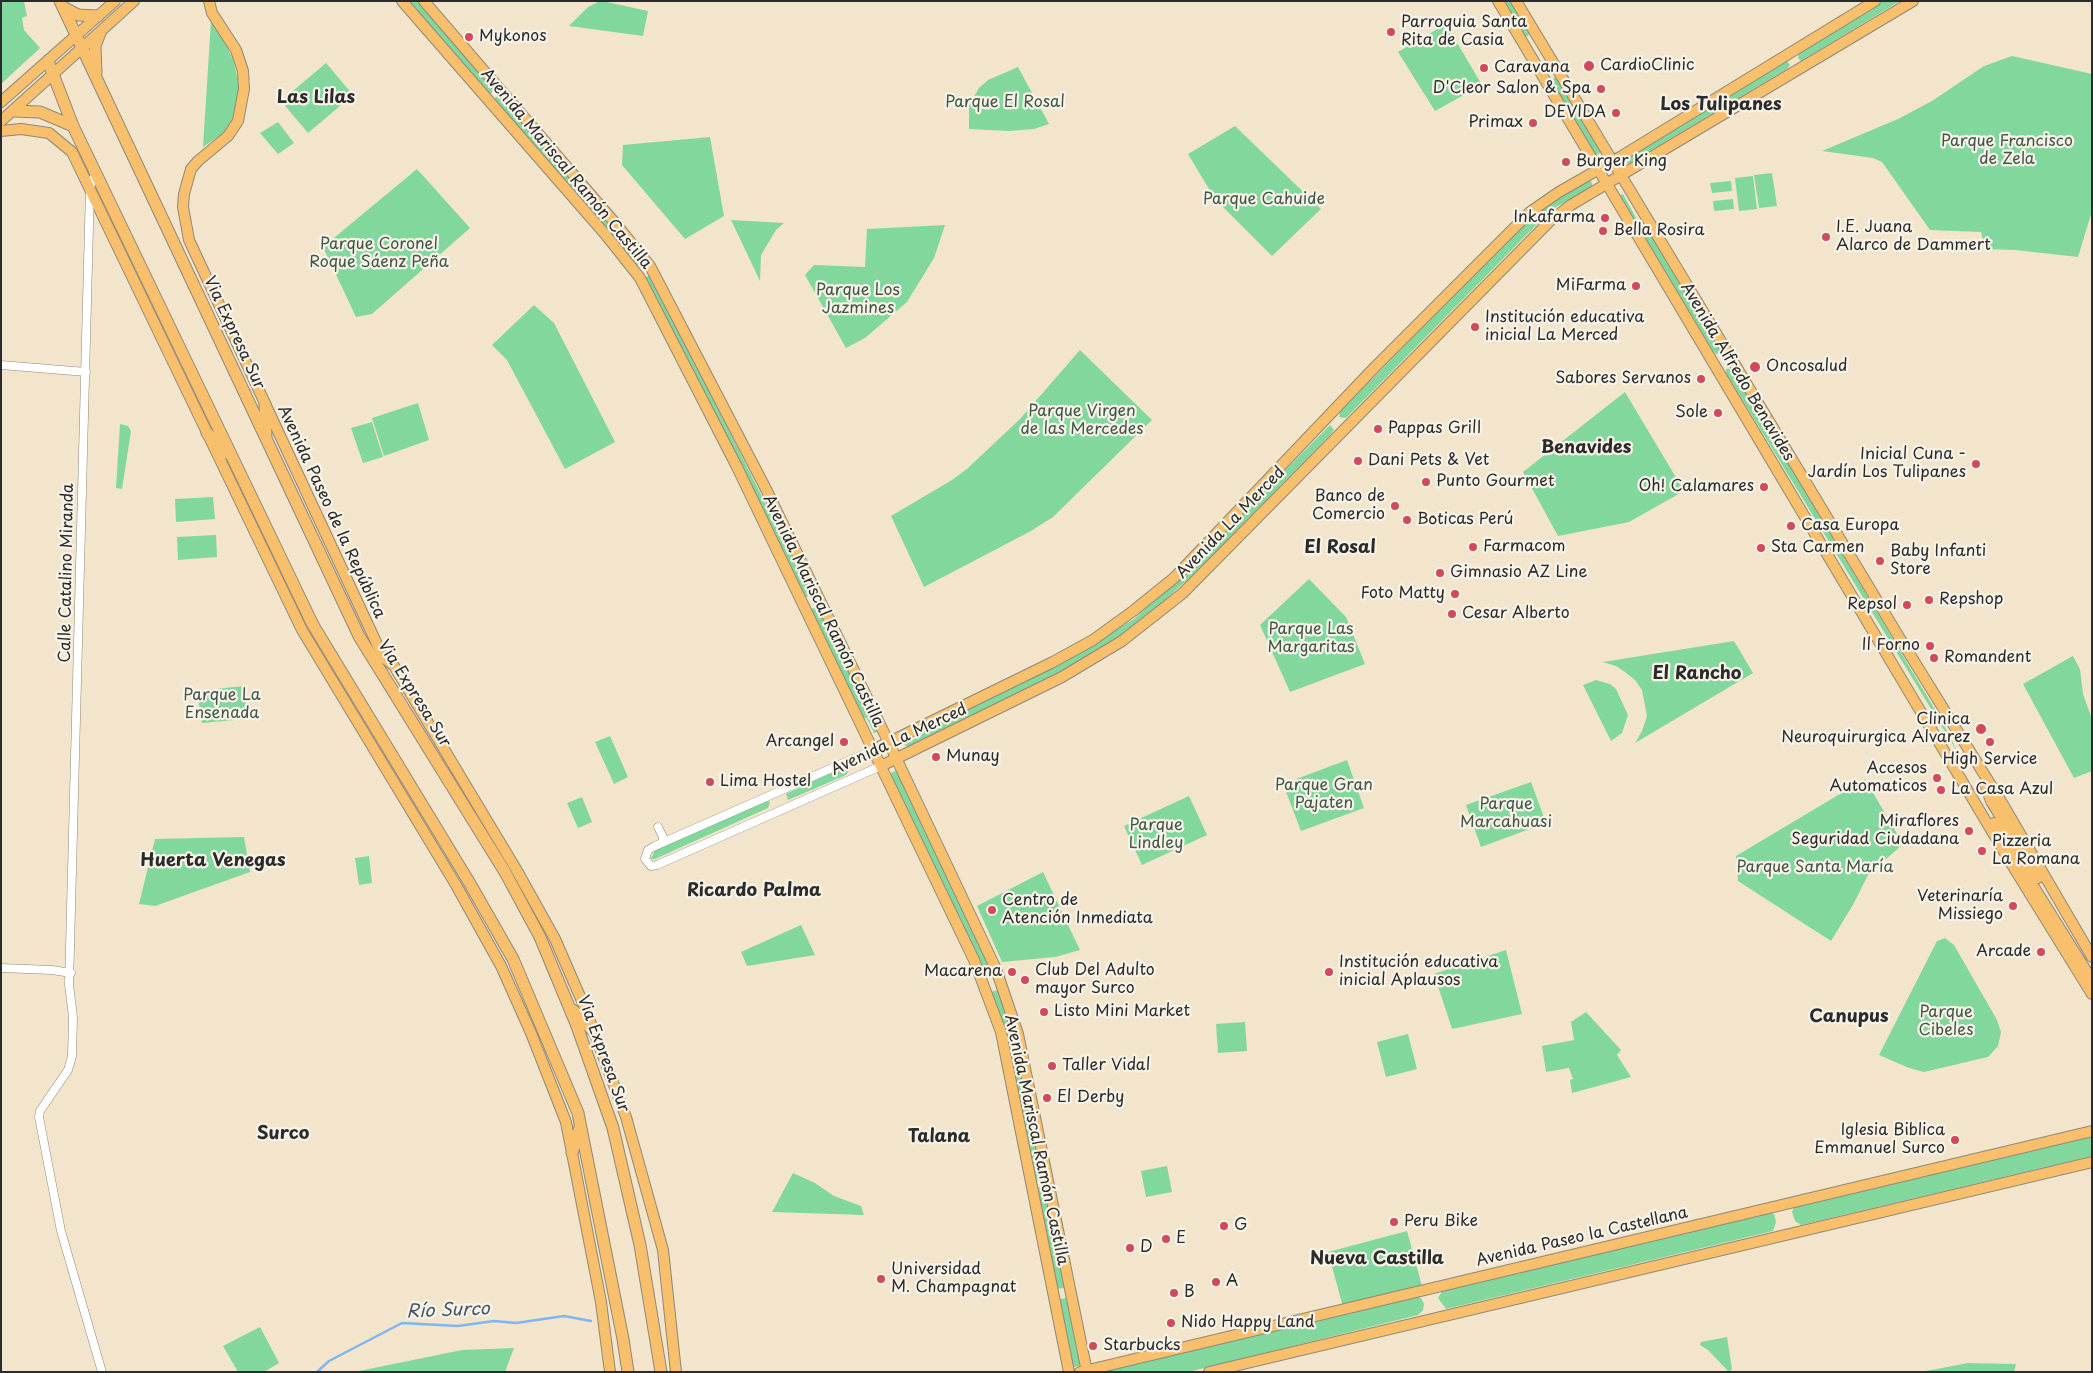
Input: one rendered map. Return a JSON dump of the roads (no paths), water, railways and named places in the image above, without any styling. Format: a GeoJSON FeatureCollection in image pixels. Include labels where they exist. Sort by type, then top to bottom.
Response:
{"type":"FeatureCollection","features":[{"type":"Feature","properties":{"kind":"highway"},"geometry":{"type":"LineString","coordinates":[[61,3],[78,15],[98,16]]}},
{"type":"Feature","properties":{"kind":"highway","name":"Via Expresa Sur"},"geometry":{"type":"LineString","coordinates":[[61,3],[81,49],[168,228],[266,443],[359,636],[504,872],[540,937],[568,1005],[613,1128],[640,1245],[662,1372]]}},
{"type":"Feature","properties":{"kind":"highway"},"geometry":{"type":"LineString","coordinates":[[97,80],[95,46],[100,32]]}},
{"type":"Feature","properties":{"kind":"highway"},"geometry":{"type":"LineString","coordinates":[[48,61],[73,126],[96,175],[313,624],[469,882],[513,960],[578,1113],[624,1339],[628,1372]]}},
{"type":"Feature","properties":{"kind":"highway"},"geometry":{"type":"LineString","coordinates":[[13,111],[40,112],[73,126]]}},
{"type":"Feature","properties":{"kind":"highway"},"geometry":{"type":"LineString","coordinates":[[265,404],[266,443]]}},
{"type":"Feature","properties":{"kind":"highway"},"geometry":{"type":"LineString","coordinates":[[207,433],[234,461]]}},
{"type":"Feature","properties":{"kind":"highway"},"geometry":{"type":"LineString","coordinates":[[568,1005],[594,1032]]}},
{"type":"Feature","properties":{"kind":"highway"},"geometry":{"type":"LineString","coordinates":[[572,1153],[580,1125]]}},
{"type":"Feature","properties":{"kind":"main road"},"geometry":{"type":"LineString","coordinates":[[1,102],[115,1]]}},
{"type":"Feature","properties":{"kind":"main road"},"geometry":{"type":"LineString","coordinates":[[1,121],[134,1]]}},
{"type":"Feature","properties":{"kind":"main road","name":"Avenida Paseo de la República"},"geometry":{"type":"LineString","coordinates":[[209,1],[212,13],[236,50],[243,71],[244,89],[238,122],[228,136],[191,168],[184,194],[185,223],[189,240],[383,657],[394,666],[516,869],[555,939],[594,1032],[626,1117],[663,1250],[676,1372]]}},
{"type":"Feature","properties":{"kind":"main road","name":"Avenida Mariscal Ramón Castilla"},"geometry":{"type":"LineString","coordinates":[[402,1],[605,234],[640,278],[737,467],[983,981],[1001,1032],[1068,1372]]}},
{"type":"Feature","properties":{"kind":"main road","name":"Avenida Mariscal Ramón Castilla"},"geometry":{"type":"LineString","coordinates":[[424,1],[650,266],[767,492],[897,759],[968,907],[998,976],[1018,1034],[1084,1371]]}},
{"type":"Feature","properties":{"kind":"main road","name":"Avenida Alfredo Benavides"},"geometry":{"type":"LineString","coordinates":[[1498,1],[1719,369],[1980,811],[2092,994]]}},
{"type":"Feature","properties":{"kind":"main road","name":"Avenida Alfredo Benavides"},"geometry":{"type":"LineString","coordinates":[[1516,1],[2092,957]]}},
{"type":"Feature","properties":{"kind":"main road","name":"Avenida La Merced"},"geometry":{"type":"LineString","coordinates":[[873,750],[1053,662],[1093,640],[1134,611],[1174,578],[1375,367],[1530,212],[1559,192],[1875,1]]}},
{"type":"Feature","properties":{"kind":"main road","name":"Avenida La Merced"},"geometry":{"type":"LineString","coordinates":[[881,766],[1062,677],[1122,641],[1183,593],[1550,220],[1571,205],[1622,176],[1798,68],[1913,1]]}},
{"type":"Feature","properties":{"kind":"main road"},"geometry":{"type":"LineString","coordinates":[[1790,54],[1798,68]]}},
{"type":"Feature","properties":{"kind":"main road"},"geometry":{"type":"LineString","coordinates":[[1,131],[21,128],[49,133],[72,152],[302,630],[456,885],[501,966],[531,1033],[566,1122],[602,1302],[610,1372]]}},
{"type":"Feature","properties":{"kind":"main road"},"geometry":{"type":"LineString","coordinates":[[1719,369],[1733,361]]}},
{"type":"Feature","properties":{"kind":"main road"},"geometry":{"type":"LineString","coordinates":[[805,608],[820,600]]}},
{"type":"Feature","properties":{"kind":"main road","name":"Avenida Alfredo Benavides"},"geometry":{"type":"LineString","coordinates":[[1982,773],[1991,802],[2092,966]]}},
{"type":"Feature","properties":{"kind":"main road","name":"Avenida Alfredo Benavides"},"geometry":{"type":"LineString","coordinates":[[1980,811],[1997,826],[2092,980]]}},
{"type":"Feature","properties":{"kind":"main road"},"geometry":{"type":"LineString","coordinates":[[983,981],[998,976]]}},
{"type":"Feature","properties":{"kind":"main road","name":"Avenida Paseo la Castellana"},"geometry":{"type":"LineString","coordinates":[[1084,1371],[2092,1131]]}},
{"type":"Feature","properties":{"kind":"main road"},"geometry":{"type":"LineString","coordinates":[[1209,1372],[2092,1162]]}},
{"type":"Feature","properties":{"kind":"street","name":"Calle Catalino Miranda"},"geometry":{"type":"LineString","coordinates":[[96,175],[92,180],[90,188],[69,984],[73,1017],[72,1056],[68,1070],[40,1111],[39,1117],[61,1231],[102,1372]]}},
{"type":"Feature","properties":{"kind":"street"},"geometry":{"type":"LineString","coordinates":[[1,366],[86,372]]}},
{"type":"Feature","properties":{"kind":"street","name":"Avenida La Merced"},"geometry":{"type":"LineString","coordinates":[[873,750],[663,842],[648,850],[645,859],[651,866],[666,861],[881,766]]}},
{"type":"Feature","properties":{"kind":"street"},"geometry":{"type":"LineString","coordinates":[[777,793],[783,808]]}},
{"type":"Feature","properties":{"kind":"street"},"geometry":{"type":"LineString","coordinates":[[658,827],[663,837],[663,842]]}},
{"type":"Feature","properties":{"kind":"street"},"geometry":{"type":"LineString","coordinates":[[1,968],[52,970],[70,974]]}},
{"type":"Feature","properties":{"kind":"waterway","name":"Río Surco"},"geometry":{"type":"LineString","coordinates":[[317,1372],[329,1361],[402,1323],[458,1326],[494,1321],[516,1323],[564,1316],[591,1321]]}},
{"type":"Feature","properties":{"kind":"place","name":"Parroquia Santa Rita de Casia"},"geometry":{"type":"Point","coordinates":[1391,32]}},
{"type":"Feature","properties":{"kind":"place","name":"Mykonos"},"geometry":{"type":"Point","coordinates":[469,37]}},
{"type":"Feature","properties":{"kind":"place","name":"CardioClinic"},"geometry":{"type":"Point","coordinates":[1589,66]}},
{"type":"Feature","properties":{"kind":"place","name":"Caravana"},"geometry":{"type":"Point","coordinates":[1484,68]}},
{"type":"Feature","properties":{"kind":"place","name":"D'Cleor Salon & Spa"},"geometry":{"type":"Point","coordinates":[1601,89]}},
{"type":"Feature","properties":{"kind":"place","name":"DEVIDA"},"geometry":{"type":"Point","coordinates":[1616,113]}},
{"type":"Feature","properties":{"kind":"place","name":"Primax"},"geometry":{"type":"Point","coordinates":[1533,123]}},
{"type":"Feature","properties":{"kind":"place","name":"Burger King"},"geometry":{"type":"Point","coordinates":[1566,162]}},
{"type":"Feature","properties":{"kind":"place","name":"Inkafarma"},"geometry":{"type":"Point","coordinates":[1605,218]}},
{"type":"Feature","properties":{"kind":"place","name":"Bella Rosira"},"geometry":{"type":"Point","coordinates":[1603,231]}},
{"type":"Feature","properties":{"kind":"place","name":"I.E. Juana Alarco de Dammert"},"geometry":{"type":"Point","coordinates":[1826,237]}},
{"type":"Feature","properties":{"kind":"place","name":"MiFarma"},"geometry":{"type":"Point","coordinates":[1636,286]}},
{"type":"Feature","properties":{"kind":"place","name":"Institución educativa inicial La Merced"},"geometry":{"type":"Point","coordinates":[1475,327]}},
{"type":"Feature","properties":{"kind":"place","name":"Oncosalud"},"geometry":{"type":"Point","coordinates":[1755,367]}},
{"type":"Feature","properties":{"kind":"place","name":"Sabores Servanos"},"geometry":{"type":"Point","coordinates":[1701,379]}},
{"type":"Feature","properties":{"kind":"place","name":"Sole"},"geometry":{"type":"Point","coordinates":[1718,413]}},
{"type":"Feature","properties":{"kind":"place","name":"Pappas Grill"},"geometry":{"type":"Point","coordinates":[1378,429]}},
{"type":"Feature","properties":{"kind":"place","name":"Dani Pets & Vet"},"geometry":{"type":"Point","coordinates":[1358,461]}},
{"type":"Feature","properties":{"kind":"place","name":"Inicial Cuna - Jardín Los Tulipanes"},"geometry":{"type":"Point","coordinates":[1976,464]}},
{"type":"Feature","properties":{"kind":"place","name":"Punto Gourmet"},"geometry":{"type":"Point","coordinates":[1426,482]}},
{"type":"Feature","properties":{"kind":"place","name":"Oh! Calamares"},"geometry":{"type":"Point","coordinates":[1764,487]}},
{"type":"Feature","properties":{"kind":"place","name":"Banco de Comercio"},"geometry":{"type":"Point","coordinates":[1395,506]}},
{"type":"Feature","properties":{"kind":"place","name":"Boticas Perú"},"geometry":{"type":"Point","coordinates":[1407,520]}},
{"type":"Feature","properties":{"kind":"place","name":"Casa Europa"},"geometry":{"type":"Point","coordinates":[1791,526]}},
{"type":"Feature","properties":{"kind":"place","name":"Farmacom"},"geometry":{"type":"Point","coordinates":[1473,547]}},
{"type":"Feature","properties":{"kind":"place","name":"Sta Carmen"},"geometry":{"type":"Point","coordinates":[1761,548]}},
{"type":"Feature","properties":{"kind":"place","name":"Baby Infanti Store"},"geometry":{"type":"Point","coordinates":[1880,561]}},
{"type":"Feature","properties":{"kind":"place","name":"Gimnasio AZ Line"},"geometry":{"type":"Point","coordinates":[1440,573]}},
{"type":"Feature","properties":{"kind":"place","name":"Foto Matty"},"geometry":{"type":"Point","coordinates":[1455,594]}},
{"type":"Feature","properties":{"kind":"place","name":"Repshop"},"geometry":{"type":"Point","coordinates":[1929,600]}},
{"type":"Feature","properties":{"kind":"place","name":"Repsol"},"geometry":{"type":"Point","coordinates":[1907,605]}},
{"type":"Feature","properties":{"kind":"place","name":"Cesar Alberto"},"geometry":{"type":"Point","coordinates":[1452,614]}},
{"type":"Feature","properties":{"kind":"place","name":"Il Forno"},"geometry":{"type":"Point","coordinates":[1930,646]}},
{"type":"Feature","properties":{"kind":"place","name":"Romandent"},"geometry":{"type":"Point","coordinates":[1934,658]}},
{"type":"Feature","properties":{"kind":"place","name":"Clinica Neuroquirurgica Alvarez"},"geometry":{"type":"Point","coordinates":[1981,729]}},
{"type":"Feature","properties":{"kind":"place","name":"Arcangel"},"geometry":{"type":"Point","coordinates":[844,742]}},
{"type":"Feature","properties":{"kind":"place","name":"High Service"},"geometry":{"type":"Point","coordinates":[1990,742]}},
{"type":"Feature","properties":{"kind":"place","name":"Munay"},"geometry":{"type":"Point","coordinates":[936,757]}},
{"type":"Feature","properties":{"kind":"place","name":"Accesos Automaticos"},"geometry":{"type":"Point","coordinates":[1937,778]}},
{"type":"Feature","properties":{"kind":"place","name":"Lima Hostel"},"geometry":{"type":"Point","coordinates":[710,782]}},
{"type":"Feature","properties":{"kind":"place","name":"La Casa Azul"},"geometry":{"type":"Point","coordinates":[1941,790]}},
{"type":"Feature","properties":{"kind":"place","name":"Miraflores Seguridad Ciudadana"},"geometry":{"type":"Point","coordinates":[1969,831]}},
{"type":"Feature","properties":{"kind":"place","name":"Pizzeria La Romana"},"geometry":{"type":"Point","coordinates":[1982,851]}},
{"type":"Feature","properties":{"kind":"place","name":"Veterinaría Missiego"},"geometry":{"type":"Point","coordinates":[2013,906]}},
{"type":"Feature","properties":{"kind":"place","name":"Centro de Atención Inmediata"},"geometry":{"type":"Point","coordinates":[992,910]}},
{"type":"Feature","properties":{"kind":"place","name":"Arcade"},"geometry":{"type":"Point","coordinates":[2041,952]}},
{"type":"Feature","properties":{"kind":"place","name":"Macarena"},"geometry":{"type":"Point","coordinates":[1012,972]}},
{"type":"Feature","properties":{"kind":"place","name":"Institución educativa inicial Aplausos"},"geometry":{"type":"Point","coordinates":[1329,972]}},
{"type":"Feature","properties":{"kind":"place","name":"Club Del Adulto mayor Surco"},"geometry":{"type":"Point","coordinates":[1025,980]}},
{"type":"Feature","properties":{"kind":"place","name":"Listo Mini Market"},"geometry":{"type":"Point","coordinates":[1044,1012]}},
{"type":"Feature","properties":{"kind":"place","name":"Taller Vidal"},"geometry":{"type":"Point","coordinates":[1052,1066]}},
{"type":"Feature","properties":{"kind":"place","name":"El Derby"},"geometry":{"type":"Point","coordinates":[1047,1098]}},
{"type":"Feature","properties":{"kind":"place","name":"Iglesia Biblica Emmanuel Surco"},"geometry":{"type":"Point","coordinates":[1955,1140]}},
{"type":"Feature","properties":{"kind":"place","name":"Peru Bike"},"geometry":{"type":"Point","coordinates":[1394,1222]}},
{"type":"Feature","properties":{"kind":"place","name":"G"},"geometry":{"type":"Point","coordinates":[1224,1226]}},
{"type":"Feature","properties":{"kind":"place","name":"E"},"geometry":{"type":"Point","coordinates":[1166,1239]}},
{"type":"Feature","properties":{"kind":"place","name":"D"},"geometry":{"type":"Point","coordinates":[1130,1248]}},
{"type":"Feature","properties":{"kind":"place","name":"Universidad M. Champagnat"},"geometry":{"type":"Point","coordinates":[881,1279]}},
{"type":"Feature","properties":{"kind":"place","name":"A"},"geometry":{"type":"Point","coordinates":[1216,1282]}},
{"type":"Feature","properties":{"kind":"place","name":"B"},"geometry":{"type":"Point","coordinates":[1174,1293]}},
{"type":"Feature","properties":{"kind":"place","name":"Nido Happy Land"},"geometry":{"type":"Point","coordinates":[1171,1323]}},
{"type":"Feature","properties":{"kind":"place","name":"Starbucks"},"geometry":{"type":"Point","coordinates":[1093,1346]}},
{"type":"Feature","properties":{"kind":"district","name":"Las Lilas"},"geometry":{"type":"Point","coordinates":[316,98]}},
{"type":"Feature","properties":{"kind":"district","name":"Los Tulipanes"},"geometry":{"type":"Point","coordinates":[1721,105]}},
{"type":"Feature","properties":{"kind":"district","name":"Benavides"},"geometry":{"type":"Point","coordinates":[1586,448]}},
{"type":"Feature","properties":{"kind":"district","name":"El Rosal"},"geometry":{"type":"Point","coordinates":[1340,548]}},
{"type":"Feature","properties":{"kind":"district","name":"El Rancho"},"geometry":{"type":"Point","coordinates":[1697,674]}},
{"type":"Feature","properties":{"kind":"district","name":"Huerta Venegas"},"geometry":{"type":"Point","coordinates":[213,861]}},
{"type":"Feature","properties":{"kind":"district","name":"Ricardo Palma"},"geometry":{"type":"Point","coordinates":[754,891]}},
{"type":"Feature","properties":{"kind":"district","name":"Canupus"},"geometry":{"type":"Point","coordinates":[1849,1017]}},
{"type":"Feature","properties":{"kind":"district","name":"Surco"},"geometry":{"type":"Point","coordinates":[283,1134]}},
{"type":"Feature","properties":{"kind":"district","name":"Talana"},"geometry":{"type":"Point","coordinates":[939,1137]}},
{"type":"Feature","properties":{"kind":"district","name":"Nueva Castilla"},"geometry":{"type":"Point","coordinates":[1377,1259]}},
{"type":"Feature","properties":{"kind":"park label","name":"Parque El Rosal"},"geometry":{"type":"Point","coordinates":[1005,103]}},
{"type":"Feature","properties":{"kind":"park label","name":"Parque Francisco de Zela"},"geometry":{"type":"Point","coordinates":[2007,151]}},
{"type":"Feature","properties":{"kind":"park label","name":"Parque Cahuide"},"geometry":{"type":"Point","coordinates":[1264,200]}},
{"type":"Feature","properties":{"kind":"park label","name":"Parque Coronel Roque Sáenz Peña"},"geometry":{"type":"Point","coordinates":[379,254]}},
{"type":"Feature","properties":{"kind":"park label","name":"Parque Los Jazmines"},"geometry":{"type":"Point","coordinates":[858,300]}},
{"type":"Feature","properties":{"kind":"park label","name":"Parque Virgen de las Mercedes"},"geometry":{"type":"Point","coordinates":[1082,421]}},
{"type":"Feature","properties":{"kind":"park label","name":"Parque Las Margaritas"},"geometry":{"type":"Point","coordinates":[1311,639]}},
{"type":"Feature","properties":{"kind":"park label","name":"Parque La Ensenada"},"geometry":{"type":"Point","coordinates":[222,705]}},
{"type":"Feature","properties":{"kind":"park label","name":"Parque Gran Pajaten"},"geometry":{"type":"Point","coordinates":[1324,795]}},
{"type":"Feature","properties":{"kind":"park label","name":"Parque Marcahuasi"},"geometry":{"type":"Point","coordinates":[1506,814]}},
{"type":"Feature","properties":{"kind":"park label","name":"Parque Lindley"},"geometry":{"type":"Point","coordinates":[1156,835]}},
{"type":"Feature","properties":{"kind":"park label","name":"Parque Santa María"},"geometry":{"type":"Point","coordinates":[1815,868]}},
{"type":"Feature","properties":{"kind":"park label","name":"Parque Cibeles"},"geometry":{"type":"Point","coordinates":[1946,1022]}}]}
